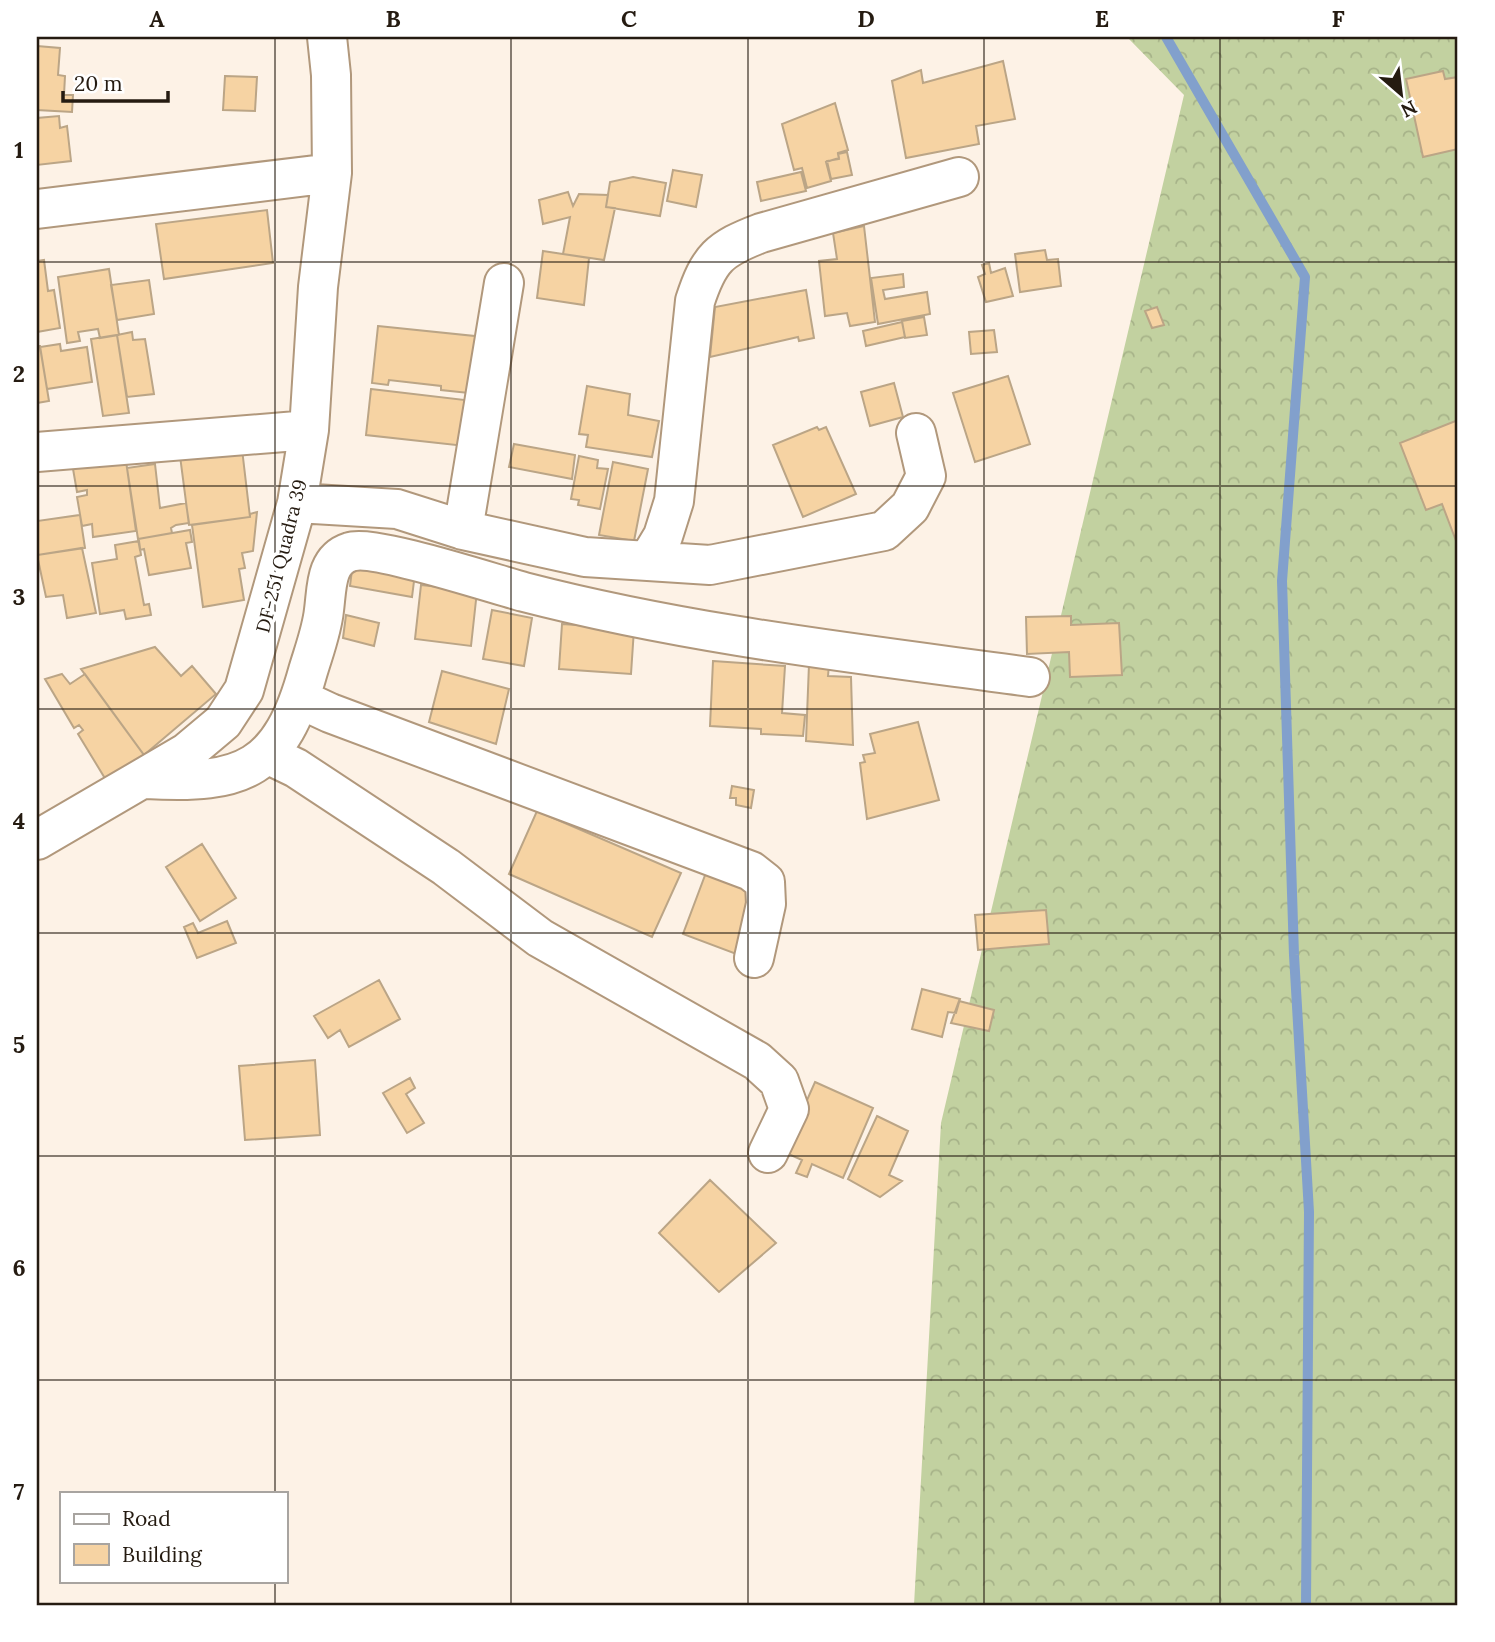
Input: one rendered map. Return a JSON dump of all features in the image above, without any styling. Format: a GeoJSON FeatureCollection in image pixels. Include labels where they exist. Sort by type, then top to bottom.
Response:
{"type":"FeatureCollection","features":[{"type":"Feature","properties":{"kind":"street","name":"DF-251 Quadra 39"},"geometry":{"type":"LineString","coordinates":[[37,840],[146,779],[186,753],[223,722],[244,690],[297,503],[309,430],[318,287],[332,173],[331,75],[327,37]]}},
{"type":"Feature","properties":{"kind":"street"},"geometry":{"type":"LineString","coordinates":[[37,209],[332,173]]}},
{"type":"Feature","properties":{"kind":"street"},"geometry":{"type":"LineString","coordinates":[[648,561],[663,536],[674,501],[695,301],[705,270],[731,245],[761,233],[959,177]]}},
{"type":"Feature","properties":{"kind":"street"},"geometry":{"type":"LineString","coordinates":[[463,530],[504,283]]}},
{"type":"Feature","properties":{"kind":"street"},"geometry":{"type":"LineString","coordinates":[[37,452],[309,430]]}},
{"type":"Feature","properties":{"kind":"street"},"geometry":{"type":"LineString","coordinates":[[297,503],[397,509],[463,530],[585,557],[710,565],[884,531],[910,507],[926,475],[916,433]]}},
{"type":"Feature","properties":{"kind":"street"},"geometry":{"type":"LineString","coordinates":[[146,779],[189,781],[225,775],[244,769],[269,755],[284,734],[300,699],[324,614],[328,573],[339,556],[354,550],[419,562],[570,603],[768,641],[1030,677]]}},
{"type":"Feature","properties":{"kind":"street"},"geometry":{"type":"LineString","coordinates":[[300,699],[330,713],[751,871],[765,881],[766,904],[754,958]]}},
{"type":"Feature","properties":{"kind":"street"},"geometry":{"type":"LineString","coordinates":[[269,755],[296,768],[434,859],[540,938],[757,1061],[779,1081],[789,1109],[768,1153]]}},
{"type":"Feature","properties":{"kind":"green space"},"geometry":{"type":"Polygon","coordinates":[[[1127,37],[1458,37],[1458,1605],[914,1605],[941,1123],[1184,95],[1127,37]]]}},
{"type":"Feature","properties":{"kind":"building"},"geometry":{"type":"Polygon","coordinates":[[[37,46],[60,48],[58,75],[65,76],[64,95],[73,95],[72,112],[37,110],[37,46]]]}},
{"type":"Feature","properties":{"kind":"building"},"geometry":{"type":"Polygon","coordinates":[[[1003,61],[1015,119],[976,126],[979,144],[906,158],[892,81],[921,70],[923,83],[1003,61]]]}},
{"type":"Feature","properties":{"kind":"building"},"geometry":{"type":"Polygon","coordinates":[[[1443,71],[1445,79],[1458,77],[1458,149],[1423,157],[1406,79],[1443,71]]]}},
{"type":"Feature","properties":{"kind":"building"},"geometry":{"type":"Polygon","coordinates":[[[225,76],[257,77],[255,111],[223,110],[225,76]]]}},
{"type":"Feature","properties":{"kind":"building"},"geometry":{"type":"Polygon","coordinates":[[[835,103],[848,150],[838,153],[839,158],[826,162],[831,181],[807,188],[802,168],[794,170],[782,124],[835,103]]]}},
{"type":"Feature","properties":{"kind":"building"},"geometry":{"type":"Polygon","coordinates":[[[59,116],[60,128],[67,126],[71,161],[37,165],[37,118],[59,116]]]}},
{"type":"Feature","properties":{"kind":"building"},"geometry":{"type":"Polygon","coordinates":[[[847,152],[852,175],[831,179],[827,161],[839,159],[838,154],[847,152]]]}},
{"type":"Feature","properties":{"kind":"building"},"geometry":{"type":"Polygon","coordinates":[[[673,170],[702,175],[696,207],[667,201],[673,170]]]}},
{"type":"Feature","properties":{"kind":"building"},"geometry":{"type":"Polygon","coordinates":[[[801,172],[806,191],[761,201],[757,182],[801,172]]]}},
{"type":"Feature","properties":{"kind":"building"},"geometry":{"type":"Polygon","coordinates":[[[633,177],[666,183],[660,216],[606,207],[610,182],[633,177]]]}},
{"type":"Feature","properties":{"kind":"building"},"geometry":{"type":"Polygon","coordinates":[[[568,192],[573,206],[579,194],[608,195],[606,207],[615,208],[604,260],[563,254],[570,217],[543,224],[539,200],[568,192]]]}},
{"type":"Feature","properties":{"kind":"building"},"geometry":{"type":"Polygon","coordinates":[[[267,210],[273,263],[164,279],[156,224],[267,210]]]}},
{"type":"Feature","properties":{"kind":"building"},"geometry":{"type":"Polygon","coordinates":[[[864,226],[875,322],[850,326],[847,313],[825,316],[819,261],[837,259],[833,233],[864,226]]]}},
{"type":"Feature","properties":{"kind":"building"},"geometry":{"type":"Polygon","coordinates":[[[1045,250],[1047,260],[1058,259],[1061,286],[1020,292],[1015,254],[1045,250]]]}},
{"type":"Feature","properties":{"kind":"building"},"geometry":{"type":"Polygon","coordinates":[[[543,251],[589,258],[584,305],[537,298],[543,251]]]}},
{"type":"Feature","properties":{"kind":"building"},"geometry":{"type":"Polygon","coordinates":[[[44,260],[48,291],[54,290],[60,328],[37,332],[37,261],[44,260]]]}},
{"type":"Feature","properties":{"kind":"building"},"geometry":{"type":"Polygon","coordinates":[[[989,263],[991,273],[1005,268],[1013,296],[986,302],[978,277],[985,274],[982,265],[989,263]]]}},
{"type":"Feature","properties":{"kind":"building"},"geometry":{"type":"Polygon","coordinates":[[[109,269],[119,335],[100,338],[98,329],[78,332],[80,341],[67,343],[58,277],[109,269]]]}},
{"type":"Feature","properties":{"kind":"building"},"geometry":{"type":"Polygon","coordinates":[[[903,274],[904,287],[883,290],[885,299],[927,292],[930,314],[878,324],[871,278],[903,274]]]}},
{"type":"Feature","properties":{"kind":"building"},"geometry":{"type":"Polygon","coordinates":[[[149,280],[154,314],[117,320],[111,285],[149,280]]]}},
{"type":"Feature","properties":{"kind":"building"},"geometry":{"type":"Polygon","coordinates":[[[806,290],[814,338],[799,341],[798,337],[710,357],[715,307],[806,290]]]}},
{"type":"Feature","properties":{"kind":"building"},"geometry":{"type":"Polygon","coordinates":[[[1157,307],[1164,325],[1152,328],[1145,311],[1157,307]]]}},
{"type":"Feature","properties":{"kind":"building"},"geometry":{"type":"Polygon","coordinates":[[[924,317],[927,335],[905,338],[902,321],[924,317]]]}},
{"type":"Feature","properties":{"kind":"building"},"geometry":{"type":"Polygon","coordinates":[[[902,322],[905,337],[866,346],[863,331],[902,322]]]}},
{"type":"Feature","properties":{"kind":"building"},"geometry":{"type":"Polygon","coordinates":[[[378,326],[484,337],[478,394],[441,390],[441,386],[389,380],[388,385],[372,383],[378,326]]]}},
{"type":"Feature","properties":{"kind":"building"},"geometry":{"type":"Polygon","coordinates":[[[994,330],[997,352],[971,354],[969,332],[994,330]]]}},
{"type":"Feature","properties":{"kind":"building"},"geometry":{"type":"Polygon","coordinates":[[[132,332],[133,340],[145,339],[154,394],[127,397],[117,335],[132,332]]]}},
{"type":"Feature","properties":{"kind":"building"},"geometry":{"type":"Polygon","coordinates":[[[117,335],[129,413],[103,416],[91,339],[117,335]]]}},
{"type":"Feature","properties":{"kind":"building"},"geometry":{"type":"Polygon","coordinates":[[[60,344],[61,351],[87,347],[92,382],[47,389],[40,347],[60,344]]]}},
{"type":"Feature","properties":{"kind":"building"},"geometry":{"type":"Polygon","coordinates":[[[37,346],[40,346],[49,401],[37,403],[37,346]]]}},
{"type":"Feature","properties":{"kind":"building"},"geometry":{"type":"Polygon","coordinates":[[[1008,376],[1030,444],[975,462],[953,393],[1008,376]]]}},
{"type":"Feature","properties":{"kind":"building"},"geometry":{"type":"Polygon","coordinates":[[[894,383],[903,417],[870,426],[861,392],[894,383]]]}},
{"type":"Feature","properties":{"kind":"building"},"geometry":{"type":"Polygon","coordinates":[[[587,386],[630,394],[628,415],[659,421],[652,457],[586,447],[588,435],[579,434],[587,386]]]}},
{"type":"Feature","properties":{"kind":"building"},"geometry":{"type":"Polygon","coordinates":[[[371,389],[482,402],[474,447],[366,435],[371,389]]]}},
{"type":"Feature","properties":{"kind":"building"},"geometry":{"type":"Polygon","coordinates":[[[1458,420],[1458,546],[1442,504],[1426,510],[1400,443],[1458,420]]]}},
{"type":"Feature","properties":{"kind":"building"},"geometry":{"type":"Polygon","coordinates":[[[817,427],[819,430],[826,427],[856,494],[803,517],[773,445],[817,427]]]}},
{"type":"Feature","properties":{"kind":"building"},"geometry":{"type":"Polygon","coordinates":[[[514,444],[575,455],[572,479],[509,467],[514,444]]]}},
{"type":"Feature","properties":{"kind":"building"},"geometry":{"type":"Polygon","coordinates":[[[242,449],[250,517],[189,525],[180,456],[242,449]]]}},
{"type":"Feature","properties":{"kind":"building"},"geometry":{"type":"Polygon","coordinates":[[[125,454],[136,531],[93,537],[92,524],[82,526],[77,497],[87,495],[87,490],[77,492],[72,463],[125,454]]]}},
{"type":"Feature","properties":{"kind":"building"},"geometry":{"type":"Polygon","coordinates":[[[579,456],[598,460],[597,468],[608,469],[600,509],[578,505],[579,500],[571,499],[579,456]]]}},
{"type":"Feature","properties":{"kind":"building"},"geometry":{"type":"Polygon","coordinates":[[[613,462],[648,469],[634,541],[599,535],[613,462]]]}},
{"type":"Feature","properties":{"kind":"building"},"geometry":{"type":"Polygon","coordinates":[[[155,464],[160,508],[186,503],[189,523],[176,525],[171,528],[172,533],[138,539],[127,468],[155,464]]]}},
{"type":"Feature","properties":{"kind":"building"},"geometry":{"type":"Polygon","coordinates":[[[257,512],[253,551],[242,553],[245,568],[239,569],[244,600],[203,607],[192,525],[250,517],[250,514],[257,512]]]}},
{"type":"Feature","properties":{"kind":"building"},"geometry":{"type":"Polygon","coordinates":[[[80,515],[85,548],[37,555],[37,521],[80,515]]]}},
{"type":"Feature","properties":{"kind":"building"},"geometry":{"type":"Polygon","coordinates":[[[190,530],[192,542],[186,543],[191,568],[149,575],[144,549],[140,550],[138,539],[190,530]]]}},
{"type":"Feature","properties":{"kind":"building"},"geometry":{"type":"Polygon","coordinates":[[[139,541],[141,555],[135,557],[144,605],[149,604],[151,615],[126,619],[124,610],[100,614],[92,563],[117,559],[115,545],[139,541]]]}},
{"type":"Feature","properties":{"kind":"building"},"geometry":{"type":"Polygon","coordinates":[[[82,548],[96,613],[67,618],[63,595],[46,597],[37,555],[82,548]]]}},
{"type":"Feature","properties":{"kind":"building"},"geometry":{"type":"Polygon","coordinates":[[[353,562],[415,573],[412,597],[350,586],[353,562]]]}},
{"type":"Feature","properties":{"kind":"building"},"geometry":{"type":"Polygon","coordinates":[[[421,585],[477,591],[471,646],[415,639],[421,585]]]}},
{"type":"Feature","properties":{"kind":"building"},"geometry":{"type":"Polygon","coordinates":[[[492,610],[532,618],[524,666],[483,659],[492,610]]]}},
{"type":"Feature","properties":{"kind":"building"},"geometry":{"type":"Polygon","coordinates":[[[346,615],[379,623],[374,646],[343,638],[346,615]]]}},
{"type":"Feature","properties":{"kind":"building"},"geometry":{"type":"Polygon","coordinates":[[[1071,616],[1071,625],[1119,623],[1122,675],[1070,677],[1069,652],[1027,654],[1026,617],[1071,616]]]}},
{"type":"Feature","properties":{"kind":"building"},"geometry":{"type":"Polygon","coordinates":[[[562,624],[634,629],[631,674],[559,669],[562,624]]]}},
{"type":"Feature","properties":{"kind":"building"},"geometry":{"type":"Polygon","coordinates":[[[155,647],[181,676],[192,666],[216,694],[144,755],[81,669],[155,647]]]}},
{"type":"Feature","properties":{"kind":"building"},"geometry":{"type":"Polygon","coordinates":[[[713,661],[785,666],[782,713],[805,715],[803,736],[761,734],[761,729],[710,726],[713,661]]]}},
{"type":"Feature","properties":{"kind":"building"},"geometry":{"type":"Polygon","coordinates":[[[809,664],[829,665],[828,676],[851,677],[853,745],[806,741],[809,664]]]}},
{"type":"Feature","properties":{"kind":"building"},"geometry":{"type":"Polygon","coordinates":[[[442,671],[509,689],[496,744],[429,722],[442,671]]]}},
{"type":"Feature","properties":{"kind":"building"},"geometry":{"type":"Polygon","coordinates":[[[62,674],[70,684],[85,674],[144,755],[106,780],[78,734],[83,730],[79,725],[74,728],[45,679],[62,674]]]}},
{"type":"Feature","properties":{"kind":"building"},"geometry":{"type":"Polygon","coordinates":[[[918,722],[939,800],[867,819],[860,763],[865,762],[863,755],[875,753],[870,734],[918,722]]]}},
{"type":"Feature","properties":{"kind":"building"},"geometry":{"type":"Polygon","coordinates":[[[732,786],[754,790],[751,808],[736,805],[736,798],[730,798],[732,786]]]}},
{"type":"Feature","properties":{"kind":"building"},"geometry":{"type":"Polygon","coordinates":[[[537,811],[681,873],[652,937],[509,874],[537,811]]]}},
{"type":"Feature","properties":{"kind":"building"},"geometry":{"type":"Polygon","coordinates":[[[202,844],[236,898],[200,921],[166,867],[202,844]]]}},
{"type":"Feature","properties":{"kind":"building"},"geometry":{"type":"Polygon","coordinates":[[[707,870],[769,894],[747,958],[683,934],[707,870]]]}},
{"type":"Feature","properties":{"kind":"building"},"geometry":{"type":"Polygon","coordinates":[[[1046,910],[1049,944],[978,950],[975,915],[1046,910]]]}},
{"type":"Feature","properties":{"kind":"building"},"geometry":{"type":"Polygon","coordinates":[[[227,921],[236,943],[197,958],[184,927],[193,923],[198,933],[227,921]]]}},
{"type":"Feature","properties":{"kind":"building"},"geometry":{"type":"Polygon","coordinates":[[[379,980],[400,1019],[349,1047],[340,1030],[328,1038],[314,1016],[379,980]]]}},
{"type":"Feature","properties":{"kind":"building"},"geometry":{"type":"Polygon","coordinates":[[[922,989],[960,999],[956,1013],[948,1012],[942,1037],[912,1029],[922,989]]]}},
{"type":"Feature","properties":{"kind":"building"},"geometry":{"type":"Polygon","coordinates":[[[959,1001],[994,1010],[989,1031],[951,1023],[959,1001]]]}},
{"type":"Feature","properties":{"kind":"building"},"geometry":{"type":"Polygon","coordinates":[[[315,1060],[320,1135],[245,1140],[239,1066],[315,1060]]]}},
{"type":"Feature","properties":{"kind":"building"},"geometry":{"type":"Polygon","coordinates":[[[410,1078],[415,1088],[406,1094],[424,1123],[407,1133],[383,1093],[410,1078]]]}},
{"type":"Feature","properties":{"kind":"building"},"geometry":{"type":"Polygon","coordinates":[[[815,1082],[873,1108],[843,1178],[812,1164],[807,1177],[796,1173],[802,1160],[784,1152],[815,1082]]]}},
{"type":"Feature","properties":{"kind":"building"},"geometry":{"type":"Polygon","coordinates":[[[877,1116],[908,1131],[889,1175],[902,1181],[880,1197],[848,1179],[877,1116]]]}},
{"type":"Feature","properties":{"kind":"building"},"geometry":{"type":"Polygon","coordinates":[[[710,1180],[776,1243],[719,1292],[659,1233],[710,1180]]]}},
{"type":"Feature","properties":{"kind":"waterway"},"geometry":{"type":"LineString","coordinates":[[1166,37],[1305,277],[1282,581],[1294,955],[1309,1212],[1306,1605]]}}]}
